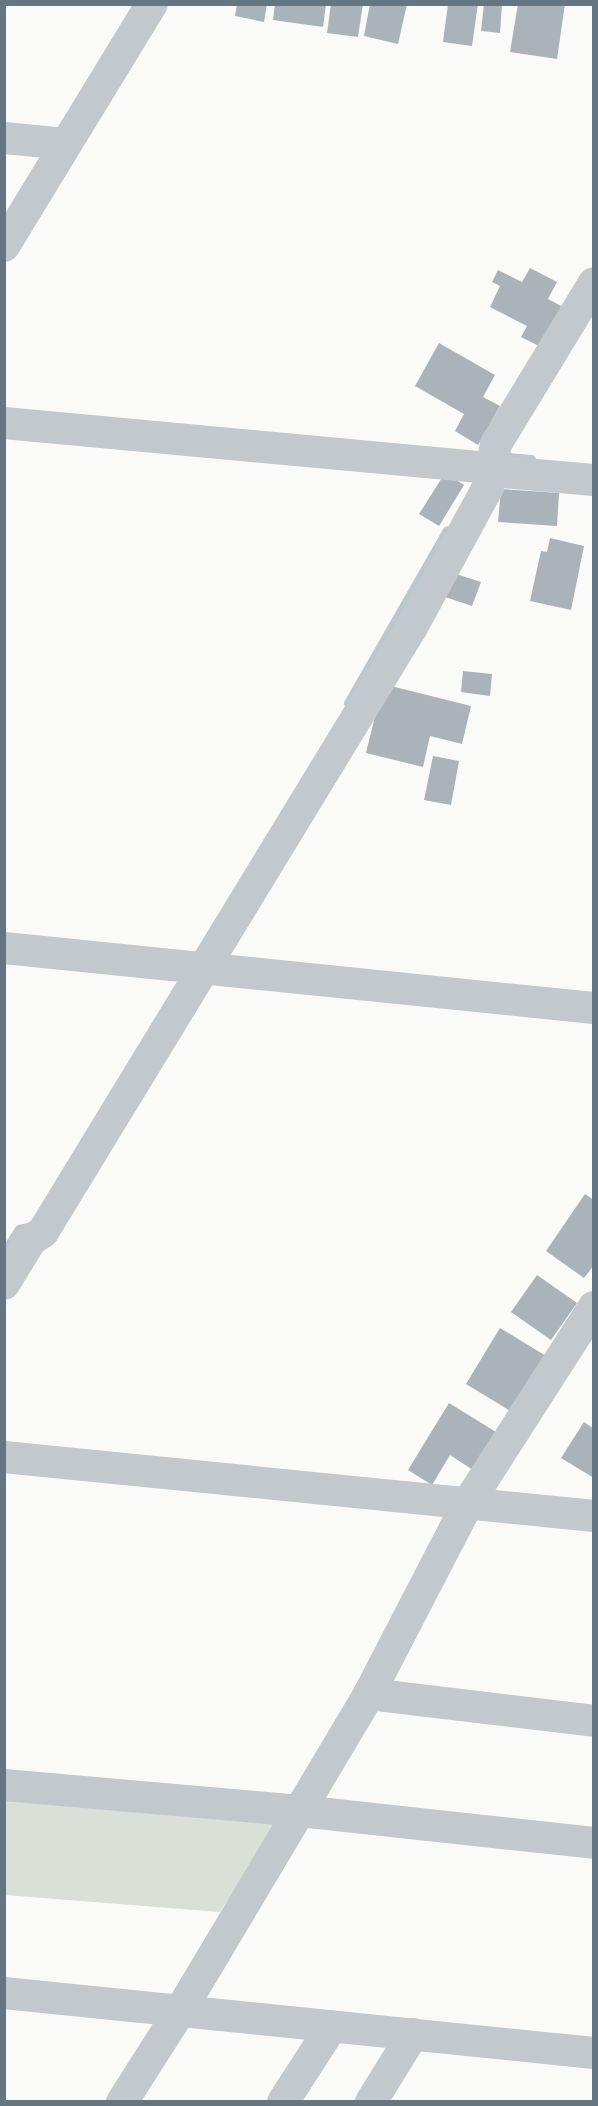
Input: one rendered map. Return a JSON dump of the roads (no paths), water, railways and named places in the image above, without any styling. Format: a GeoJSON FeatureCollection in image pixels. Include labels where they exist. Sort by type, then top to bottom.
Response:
{"type":"FeatureCollection","features":[{"type":"Feature","properties":{"kind":"street"},"geometry":{"type":"LineString","coordinates":[[9,231],[66,144],[152,4]]}},
{"type":"Feature","properties":{"kind":"street"},"geometry":{"type":"LineString","coordinates":[[4,138],[66,144]]}},
{"type":"Feature","properties":{"kind":"street"},"geometry":{"type":"LineString","coordinates":[[4,1284],[31,1240],[43,1232],[194,968],[412,627],[488,487],[496,444],[594,283]]}},
{"type":"Feature","properties":{"kind":"street"},"geometry":{"type":"LineString","coordinates":[[4,423],[492,463],[594,480]]}},
{"type":"Feature","properties":{"kind":"street"},"geometry":{"type":"LineString","coordinates":[[4,948],[594,1008]]}},
{"type":"Feature","properties":{"kind":"street"},"geometry":{"type":"LineString","coordinates":[[122,2102],[185,2002],[369,1694],[468,1503],[594,1307]]}},
{"type":"Feature","properties":{"kind":"street"},"geometry":{"type":"LineString","coordinates":[[4,1457],[594,1516]]}},
{"type":"Feature","properties":{"kind":"street"},"geometry":{"type":"LineString","coordinates":[[369,1694],[594,1721]]}},
{"type":"Feature","properties":{"kind":"street"},"geometry":{"type":"LineString","coordinates":[[4,1785],[300,1811],[594,1843]]}},
{"type":"Feature","properties":{"kind":"street"},"geometry":{"type":"LineString","coordinates":[[4,1993],[185,2002],[332,2026],[594,2053]]}},
{"type":"Feature","properties":{"kind":"street"},"geometry":{"type":"LineString","coordinates":[[283,2102],[332,2026]]}},
{"type":"Feature","properties":{"kind":"street"},"geometry":{"type":"LineString","coordinates":[[371,2102],[413,2034]]}},
{"type":"Feature","properties":{"kind":"waterway"},"geometry":{"type":"LineString","coordinates":[[497,456],[531,459]]}},
{"type":"Feature","properties":{"kind":"waterway"},"geometry":{"type":"LineString","coordinates":[[348,703],[447,530]]}},
{"type":"Feature","properties":{"kind":"waterway"},"geometry":{"type":"LineString","coordinates":[[4,1252],[19,1229],[32,1226]]}}]}
